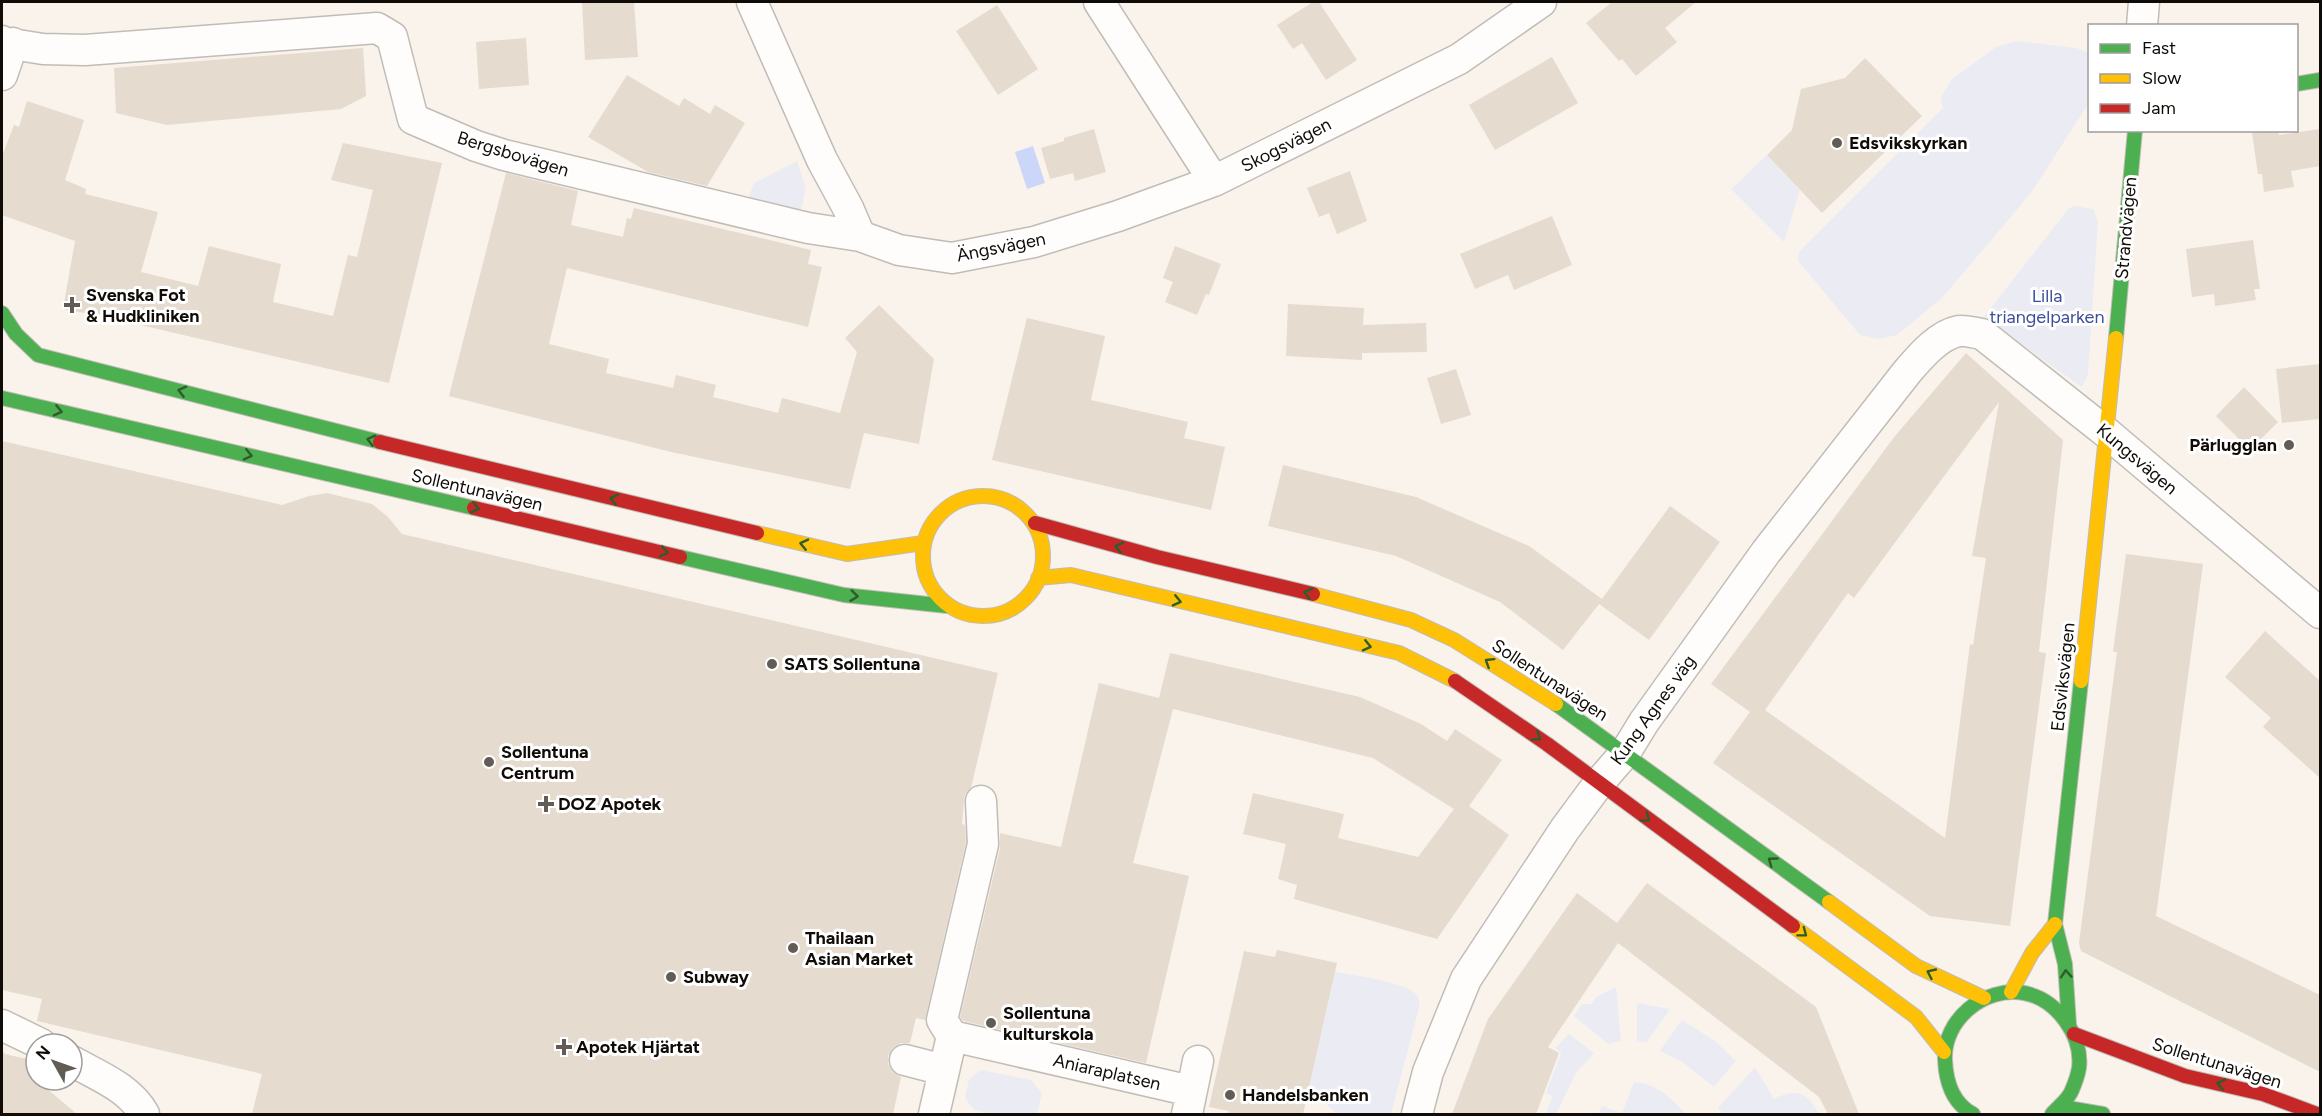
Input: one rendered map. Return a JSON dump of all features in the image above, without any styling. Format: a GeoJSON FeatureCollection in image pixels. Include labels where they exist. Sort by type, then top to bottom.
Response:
{"type":"FeatureCollection","features":[{"type":"Feature","properties":{"kind":"street"},"geometry":{"type":"LineString","coordinates":[[752,2],[822,160],[860,236]]}},
{"type":"Feature","properties":{"kind":"street"},"geometry":{"type":"LineString","coordinates":[[1099,2],[1214,181]]}},
{"type":"Feature","properties":{"kind":"street","name":"Skogsvägen"},"geometry":{"type":"LineString","coordinates":[[1214,181],[1459,59],[1541,2]]}},
{"type":"Feature","properties":{"kind":"street"},"geometry":{"type":"LineString","coordinates":[[2142,24],[2144,2]]}},
{"type":"Feature","properties":{"kind":"street","name":"Bergsbovägen"},"geometry":{"type":"LineString","coordinates":[[2,75],[7,42],[43,49],[85,50],[377,28],[392,37],[413,119],[476,146],[504,155],[797,226],[860,236]]}},
{"type":"Feature","properties":{"kind":"street"},"geometry":{"type":"LineString","coordinates":[[2298,84],[2320,80]]}},
{"type":"Feature","properties":{"kind":"street","name":"Strandvägen"},"geometry":{"type":"LineString","coordinates":[[2107,433],[2135,132]]}},
{"type":"Feature","properties":{"kind":"street","name":"Ängsvägen"},"geometry":{"type":"LineString","coordinates":[[860,236],[899,250],[952,258],[1034,242],[1118,216],[1214,181]]}},
{"type":"Feature","properties":{"kind":"street","name":"Sollentunavägen"},"geometry":{"type":"LineString","coordinates":[[2,313],[16,334],[38,355],[416,451],[847,554],[923,543]]}},
{"type":"Feature","properties":{"kind":"street","name":"Kungsvägen"},"geometry":{"type":"LineString","coordinates":[[1943,339],[1959,331],[1982,334],[2107,433],[2320,613]]}},
{"type":"Feature","properties":{"kind":"street","name":"Kung Agnes väg"},"geometry":{"type":"LineString","coordinates":[[1417,1114],[1428,1072],[1466,979],[1565,829],[1599,783],[1625,753],[1644,722],[1766,552],[1907,372],[1923,354],[1943,339]]}},
{"type":"Feature","properties":{"kind":"street","name":"Sollentunavägen"},"geometry":{"type":"LineString","coordinates":[[2,398],[844,595],[947,606]]}},
{"type":"Feature","properties":{"kind":"street","name":"Edsviksvägen"},"geometry":{"type":"LineString","coordinates":[[2057,1111],[2071,1092],[2077,1076],[2079,1053],[2071,1029],[2065,964],[2055,924],[2107,433]]}},
{"type":"Feature","properties":{"kind":"street"},"geometry":{"type":"LineString","coordinates":[[987,494],[1011,502],[1021,508],[1035,523],[1041,537],[1044,558],[1033,591],[1017,606],[992,616],[971,616],[947,606],[928,583],[921,558],[923,543],[935,520],[965,499],[987,494]]}},
{"type":"Feature","properties":{"kind":"street","name":"Sollentunavägen"},"geometry":{"type":"LineString","coordinates":[[1035,523],[1095,541],[1347,602],[1411,620],[1455,640],[1569,712],[1916,966],[1984,998]]}},
{"type":"Feature","properties":{"kind":"street"},"geometry":{"type":"LineString","coordinates":[[1038,578],[1071,575],[1399,653],[1455,681],[1599,783],[1916,1017],[1944,1052]]}},
{"type":"Feature","properties":{"kind":"street"},"geometry":{"type":"LineString","coordinates":[[934,1114],[952,1036],[942,1020],[983,844],[981,801]]}},
{"type":"Feature","properties":{"kind":"street"},"geometry":{"type":"LineString","coordinates":[[2011,992],[2032,953],[2055,924]]}},
{"type":"Feature","properties":{"kind":"street"},"geometry":{"type":"LineString","coordinates":[[1969,1114],[1947,1083],[1944,1052],[1948,1036],[1960,1016],[1984,998],[2004,992],[2027,993],[2047,1002],[2061,1012],[2071,1029]]}},
{"type":"Feature","properties":{"kind":"street"},"geometry":{"type":"LineString","coordinates":[[2,1025],[24,1036]]}},
{"type":"Feature","properties":{"kind":"street","name":"Sollentunavägen"},"geometry":{"type":"LineString","coordinates":[[2071,1029],[2185,1076],[2263,1094],[2317,1114]]}},
{"type":"Feature","properties":{"kind":"street","name":"Aniaraplatsen"},"geometry":{"type":"LineString","coordinates":[[952,1036],[1189,1103]]}},
{"type":"Feature","properties":{"kind":"street"},"geometry":{"type":"LineString","coordinates":[[905,1060],[944,1070]]}},
{"type":"Feature","properties":{"kind":"street"},"geometry":{"type":"LineString","coordinates":[[1189,1103],[1198,1061]]}},
{"type":"Feature","properties":{"kind":"street"},"geometry":{"type":"LineString","coordinates":[[84,1068],[128,1093],[144,1114]]}},
{"type":"Feature","properties":{"kind":"street"},"geometry":{"type":"LineString","coordinates":[[2057,1111],[2103,1114]]}},
{"type":"Feature","properties":{"kind":"green space"},"geometry":{"type":"Polygon","coordinates":[[[2016,41],[2076,48],[2088,53],[2088,105],[2031,193],[1942,298],[1897,335],[1879,339],[1860,335],[1798,261],[1799,252],[1943,108],[1940,99],[1951,80],[1996,47],[2016,41]]]}},
{"type":"Feature","properties":{"kind":"green space"},"geometry":{"type":"Polygon","coordinates":[[[1767,155],[1800,190],[1784,242],[1731,189],[1767,155]]]}},
{"type":"Feature","properties":{"kind":"green space"},"geometry":{"type":"Polygon","coordinates":[[[797,161],[806,188],[800,215],[747,202],[754,183],[797,161]]]}},
{"type":"Feature","properties":{"kind":"green space","name":"Lilla triangelparken"},"geometry":{"type":"Polygon","coordinates":[[[2075,206],[2093,209],[2098,221],[2088,375],[2082,387],[1983,318],[2069,208],[2075,206]]]}},
{"type":"Feature","properties":{"kind":"green space"},"geometry":{"type":"Polygon","coordinates":[[[1335,972],[1401,986],[1418,997],[1419,1008],[1391,1114],[1336,1114],[1319,1096],[1307,1094],[1335,972]]]}},
{"type":"Feature","properties":{"kind":"green space"},"geometry":{"type":"Polygon","coordinates":[[[1616,987],[1621,1041],[1608,1044],[1574,1016],[1582,1004],[1591,1004],[1596,997],[1616,987]]]}},
{"type":"Feature","properties":{"kind":"green space"},"geometry":{"type":"Polygon","coordinates":[[[1637,1003],[1670,1009],[1647,1042],[1637,1041],[1637,1003]]]}},
{"type":"Feature","properties":{"kind":"green space"},"geometry":{"type":"Polygon","coordinates":[[[1682,1020],[1715,1041],[1736,1061],[1714,1087],[1681,1061],[1660,1051],[1682,1020]]]}},
{"type":"Feature","properties":{"kind":"green space"},"geometry":{"type":"Polygon","coordinates":[[[1569,1034],[1594,1053],[1576,1073],[1556,1114],[1546,1113],[1553,1096],[1546,1093],[1561,1053],[1555,1048],[1569,1034]]]}},
{"type":"Feature","properties":{"kind":"green space"},"geometry":{"type":"Polygon","coordinates":[[[1755,1067],[1774,1099],[1789,1093],[1801,1094],[1810,1101],[1819,1114],[1722,1114],[1718,1108],[1755,1067]]]}},
{"type":"Feature","properties":{"kind":"green space"},"geometry":{"type":"Polygon","coordinates":[[[981,1070],[1031,1080],[1042,1093],[1037,1114],[991,1114],[974,1110],[965,1098],[969,1079],[981,1070]]]}},
{"type":"Feature","properties":{"kind":"green space"},"geometry":{"type":"Polygon","coordinates":[[[1634,1082],[1656,1089],[1686,1114],[1598,1114],[1602,1106],[1622,1113],[1634,1082]]]}},
{"type":"Feature","properties":{"kind":"water"},"geometry":{"type":"Polygon","coordinates":[[[1033,146],[1045,183],[1027,189],[1015,152],[1033,146]]]}},
{"type":"Feature","properties":{"kind":"building"},"geometry":{"type":"Polygon","coordinates":[[[582,2],[634,2],[638,57],[585,60],[582,2]]]}},
{"type":"Feature","properties":{"kind":"building"},"geometry":{"type":"Polygon","coordinates":[[[1313,2],[1319,2],[1357,60],[1326,80],[1302,43],[1293,49],[1277,25],[1313,2]]]}},
{"type":"Feature","properties":{"kind":"building"},"geometry":{"type":"Polygon","coordinates":[[[1612,2],[1696,2],[1665,28],[1677,42],[1636,76],[1622,59],[1619,61],[1586,23],[1612,2]]]}},
{"type":"Feature","properties":{"kind":"building"},"geometry":{"type":"Polygon","coordinates":[[[997,5],[1038,69],[998,95],[956,31],[997,5]]]}},
{"type":"Feature","properties":{"kind":"building"},"geometry":{"type":"Polygon","coordinates":[[[526,38],[529,85],[479,89],[476,42],[526,38]]]}},
{"type":"Feature","properties":{"kind":"building"},"geometry":{"type":"Polygon","coordinates":[[[363,48],[366,96],[341,109],[167,125],[116,113],[114,68],[363,48]]]}},
{"type":"Feature","properties":{"kind":"building"},"geometry":{"type":"Polygon","coordinates":[[[1552,57],[1578,103],[1495,150],[1469,105],[1552,57]]]}},
{"type":"Feature","properties":{"kind":"building","name":"Edsvikskyrkan"},"geometry":{"type":"Polygon","coordinates":[[[1865,58],[1922,116],[1822,213],[1767,155],[1792,130],[1801,89],[1845,78],[1865,58]]]}},
{"type":"Feature","properties":{"kind":"building"},"geometry":{"type":"Polygon","coordinates":[[[627,75],[679,106],[684,98],[710,114],[715,105],[745,123],[707,186],[648,172],[588,137],[627,75]]]}},
{"type":"Feature","properties":{"kind":"building"},"geometry":{"type":"Polygon","coordinates":[[[27,101],[84,120],[65,180],[86,189],[85,194],[158,212],[141,272],[198,286],[209,246],[281,264],[273,302],[333,316],[348,255],[357,257],[373,190],[331,180],[343,143],[442,163],[389,383],[63,309],[75,241],[2,215],[2,156],[14,125],[19,127],[27,101]]]}},
{"type":"Feature","properties":{"kind":"building"},"geometry":{"type":"Polygon","coordinates":[[[1094,129],[1106,172],[1075,181],[1073,173],[1050,179],[1041,148],[1094,129]]]}},
{"type":"Feature","properties":{"kind":"building"},"geometry":{"type":"Polygon","coordinates":[[[2320,129],[2320,166],[2291,171],[2294,187],[2264,192],[2262,174],[2258,174],[2252,133],[2278,132],[2279,135],[2320,129]]]}},
{"type":"Feature","properties":{"kind":"building"},"geometry":{"type":"Polygon","coordinates":[[[1350,171],[1367,221],[1337,234],[1329,213],[1319,217],[1307,188],[1350,171]]]}},
{"type":"Feature","properties":{"kind":"building"},"geometry":{"type":"Polygon","coordinates":[[[506,173],[578,191],[571,225],[623,237],[627,218],[631,219],[634,208],[811,250],[808,264],[822,267],[808,327],[567,268],[549,344],[609,359],[606,373],[673,388],[676,375],[716,385],[713,397],[778,413],[782,398],[840,413],[857,352],[845,338],[879,305],[934,359],[919,444],[864,433],[850,489],[671,452],[449,396],[506,173]]]}},
{"type":"Feature","properties":{"kind":"building"},"geometry":{"type":"Polygon","coordinates":[[[1552,216],[1572,265],[1514,290],[1508,275],[1475,289],[1460,254],[1552,216]]]}},
{"type":"Feature","properties":{"kind":"building"},"geometry":{"type":"Polygon","coordinates":[[[2253,240],[2260,289],[2254,289],[2256,300],[2215,306],[2214,294],[2192,297],[2186,249],[2253,240]]]}},
{"type":"Feature","properties":{"kind":"building"},"geometry":{"type":"Polygon","coordinates":[[[1175,246],[1221,264],[1209,295],[1206,294],[1197,315],[1165,302],[1173,282],[1163,278],[1175,246]]]}},
{"type":"Feature","properties":{"kind":"building"},"geometry":{"type":"Polygon","coordinates":[[[1288,304],[1364,308],[1363,325],[1426,323],[1427,352],[1362,353],[1362,360],[1286,356],[1288,304]]]}},
{"type":"Feature","properties":{"kind":"building"},"geometry":{"type":"Polygon","coordinates":[[[1027,318],[1105,336],[1091,400],[1188,422],[1184,438],[1225,447],[1211,510],[992,460],[1027,318]]]}},
{"type":"Feature","properties":{"kind":"building"},"geometry":{"type":"Polygon","coordinates":[[[1966,353],[2063,440],[2039,652],[2046,653],[2010,926],[1930,916],[1713,763],[1750,712],[1711,684],[1895,436],[1966,353]],[[1999,402],[1854,598],[1848,593],[1765,710],[1945,838],[1970,644],[1973,645],[1986,558],[1972,556],[1999,402]]]}},
{"type":"Feature","properties":{"kind":"building"},"geometry":{"type":"Polygon","coordinates":[[[2320,364],[2320,419],[2282,423],[2276,369],[2320,364]]]}},
{"type":"Feature","properties":{"kind":"building"},"geometry":{"type":"Polygon","coordinates":[[[1456,369],[1471,415],[1441,424],[1427,378],[1456,369]]]}},
{"type":"Feature","properties":{"kind":"building"},"geometry":{"type":"Polygon","coordinates":[[[2244,387],[2278,422],[2250,450],[2216,416],[2244,387]]]}},
{"type":"Feature","properties":{"kind":"building","name":"Sollentuna Centrum"},"geometry":{"type":"Polygon","coordinates":[[[2,441],[282,505],[327,493],[372,504],[388,517],[402,534],[998,673],[971,788],[965,794],[962,824],[965,825],[966,842],[925,1020],[916,1018],[910,1043],[901,1043],[893,1048],[888,1056],[888,1064],[893,1072],[901,1077],[893,1114],[252,1114],[262,1074],[37,1021],[42,999],[2,990],[2,441]]]}},
{"type":"Feature","properties":{"kind":"building"},"geometry":{"type":"Polygon","coordinates":[[[1283,465],[1416,497],[1529,546],[1602,599],[1670,506],[1720,542],[1649,640],[1599,604],[1563,650],[1500,602],[1396,556],[1268,526],[1283,465]]]}},
{"type":"Feature","properties":{"kind":"building"},"geometry":{"type":"Polygon","coordinates":[[[2126,554],[2203,564],[2156,916],[2320,995],[2320,1072],[2081,951],[2079,943],[2117,652],[2113,652],[2126,554]]]}},
{"type":"Feature","properties":{"kind":"building"},"geometry":{"type":"Polygon","coordinates":[[[2265,631],[2320,681],[2320,778],[2263,727],[2271,718],[2225,677],[2265,631]]]}},
{"type":"Feature","properties":{"kind":"building"},"geometry":{"type":"Polygon","coordinates":[[[1170,653],[1360,697],[1421,724],[1447,741],[1455,729],[1502,760],[1469,806],[1509,835],[1437,939],[1294,899],[1297,885],[1278,879],[1286,844],[1243,834],[1253,793],[1344,814],[1338,838],[1418,857],[1454,809],[1373,758],[1173,709],[1133,863],[1189,876],[1146,1063],[963,1021],[960,1017],[1000,848],[1000,833],[1061,847],[1099,683],[1159,698],[1170,653]]]}},
{"type":"Feature","properties":{"kind":"building"},"geometry":{"type":"Polygon","coordinates":[[[1647,883],[1816,1007],[1859,1114],[1828,1114],[1819,1097],[1618,943],[1548,1047],[1559,1053],[1536,1114],[1452,1114],[1488,1019],[1577,893],[1617,923],[1647,883]]]}},
{"type":"Feature","properties":{"kind":"building"},"geometry":{"type":"Polygon","coordinates":[[[1277,950],[1337,963],[1303,1114],[1228,1114],[1229,1111],[1209,1107],[1244,951],[1275,957],[1277,950]]]}},
{"type":"Feature","properties":{"kind":"building"},"geometry":{"type":"Polygon","coordinates":[[[2,1051],[5,1054],[24,1058],[24,1092],[51,1092],[77,1114],[2,1114],[2,1051]]]}},
{"type":"Feature","properties":{"kind":"traffic: fast"},"geometry":{"type":"LineString","coordinates":[[2298,84],[2320,80]]}},
{"type":"Feature","properties":{"kind":"traffic: fast"},"geometry":{"type":"LineString","coordinates":[[2116,338],[2135,132]]}},
{"type":"Feature","properties":{"kind":"traffic: fast"},"geometry":{"type":"LineString","coordinates":[[2,313],[16,334],[38,355],[380,442]]}},
{"type":"Feature","properties":{"kind":"traffic: fast"},"geometry":{"type":"LineString","coordinates":[[2,398],[474,508]]}},
{"type":"Feature","properties":{"kind":"traffic: fast"},"geometry":{"type":"LineString","coordinates":[[680,557],[844,595],[947,606]]}},
{"type":"Feature","properties":{"kind":"traffic: fast"},"geometry":{"type":"LineString","coordinates":[[2069,1024],[2065,964],[2055,924],[2081,681]]}},
{"type":"Feature","properties":{"kind":"traffic: fast"},"geometry":{"type":"LineString","coordinates":[[1556,704],[1829,902]]}},
{"type":"Feature","properties":{"kind":"traffic: fast"},"geometry":{"type":"LineString","coordinates":[[1973,1114],[1960,1104],[1951,1091],[1945,1060],[1946,1045],[1959,1019],[1969,1009],[1994,995],[2009,992],[2024,993],[2047,1003],[2065,1021],[2077,1044],[2079,1068],[2075,1082],[2071,1093],[2052,1114]]}},
{"type":"Feature","properties":{"kind":"traffic: fast"},"geometry":{"type":"LineString","coordinates":[[2062,1107],[2103,1114]]}},
{"type":"Feature","properties":{"kind":"traffic: slow"},"geometry":{"type":"LineString","coordinates":[[2081,681],[2116,338]]}},
{"type":"Feature","properties":{"kind":"traffic: slow"},"geometry":{"type":"LineString","coordinates":[[983,496],[1006,501],[1025,514],[1038,533],[1043,556],[1038,579],[1025,598],[1006,611],[983,616],[960,611],[941,598],[928,579],[923,556],[928,533],[941,514],[960,501],[983,496]]}},
{"type":"Feature","properties":{"kind":"traffic: slow"},"geometry":{"type":"LineString","coordinates":[[757,533],[847,554],[923,543]]}},
{"type":"Feature","properties":{"kind":"traffic: slow"},"geometry":{"type":"LineString","coordinates":[[1038,578],[1071,575],[1399,653],[1455,681]]}},
{"type":"Feature","properties":{"kind":"traffic: slow"},"geometry":{"type":"LineString","coordinates":[[1313,594],[1411,620],[1454,640],[1556,704]]}},
{"type":"Feature","properties":{"kind":"traffic: slow"},"geometry":{"type":"LineString","coordinates":[[1829,902],[1916,966],[1984,998]]}},
{"type":"Feature","properties":{"kind":"traffic: slow"},"geometry":{"type":"LineString","coordinates":[[2011,992],[2032,953],[2055,924]]}},
{"type":"Feature","properties":{"kind":"traffic: slow"},"geometry":{"type":"LineString","coordinates":[[1793,926],[1916,1017],[1944,1052]]}},
{"type":"Feature","properties":{"kind":"traffic: jam"},"geometry":{"type":"LineString","coordinates":[[380,442],[757,533]]}},
{"type":"Feature","properties":{"kind":"traffic: jam"},"geometry":{"type":"LineString","coordinates":[[474,508],[680,557]]}},
{"type":"Feature","properties":{"kind":"traffic: jam"},"geometry":{"type":"LineString","coordinates":[[1035,523],[1157,557],[1313,594]]}},
{"type":"Feature","properties":{"kind":"traffic: jam"},"geometry":{"type":"LineString","coordinates":[[1455,681],[1547,744],[1793,926]]}},
{"type":"Feature","properties":{"kind":"traffic: jam"},"geometry":{"type":"LineString","coordinates":[[2074,1034],[2185,1076],[2263,1094],[2317,1114]]}},
{"type":"Feature","properties":{"kind":"place","name":"Edsvikskyrkan"},"geometry":{"type":"Point","coordinates":[1837,143]}},
{"type":"Feature","properties":{"kind":"place","name":"Svenska Fot & Hudkliniken"},"geometry":{"type":"Point","coordinates":[72,305]}},
{"type":"Feature","properties":{"kind":"place","name":"Pärlugglan"},"geometry":{"type":"Point","coordinates":[2289,445]}},
{"type":"Feature","properties":{"kind":"place","name":"SATS Sollentuna"},"geometry":{"type":"Point","coordinates":[772,664]}},
{"type":"Feature","properties":{"kind":"place","name":"Sollentuna Centrum"},"geometry":{"type":"Point","coordinates":[489,762]}},
{"type":"Feature","properties":{"kind":"place","name":"DOZ Apotek"},"geometry":{"type":"Point","coordinates":[546,804]}},
{"type":"Feature","properties":{"kind":"place","name":"Thailaan Asian Market"},"geometry":{"type":"Point","coordinates":[793,948]}},
{"type":"Feature","properties":{"kind":"place","name":"Subway"},"geometry":{"type":"Point","coordinates":[671,977]}},
{"type":"Feature","properties":{"kind":"place","name":"Sollentuna kulturskola"},"geometry":{"type":"Point","coordinates":[991,1023]}},
{"type":"Feature","properties":{"kind":"place","name":"Apotek Hjärtat"},"geometry":{"type":"Point","coordinates":[564,1047]}},
{"type":"Feature","properties":{"kind":"place","name":"Handelsbanken"},"geometry":{"type":"Point","coordinates":[1230,1095]}}]}
